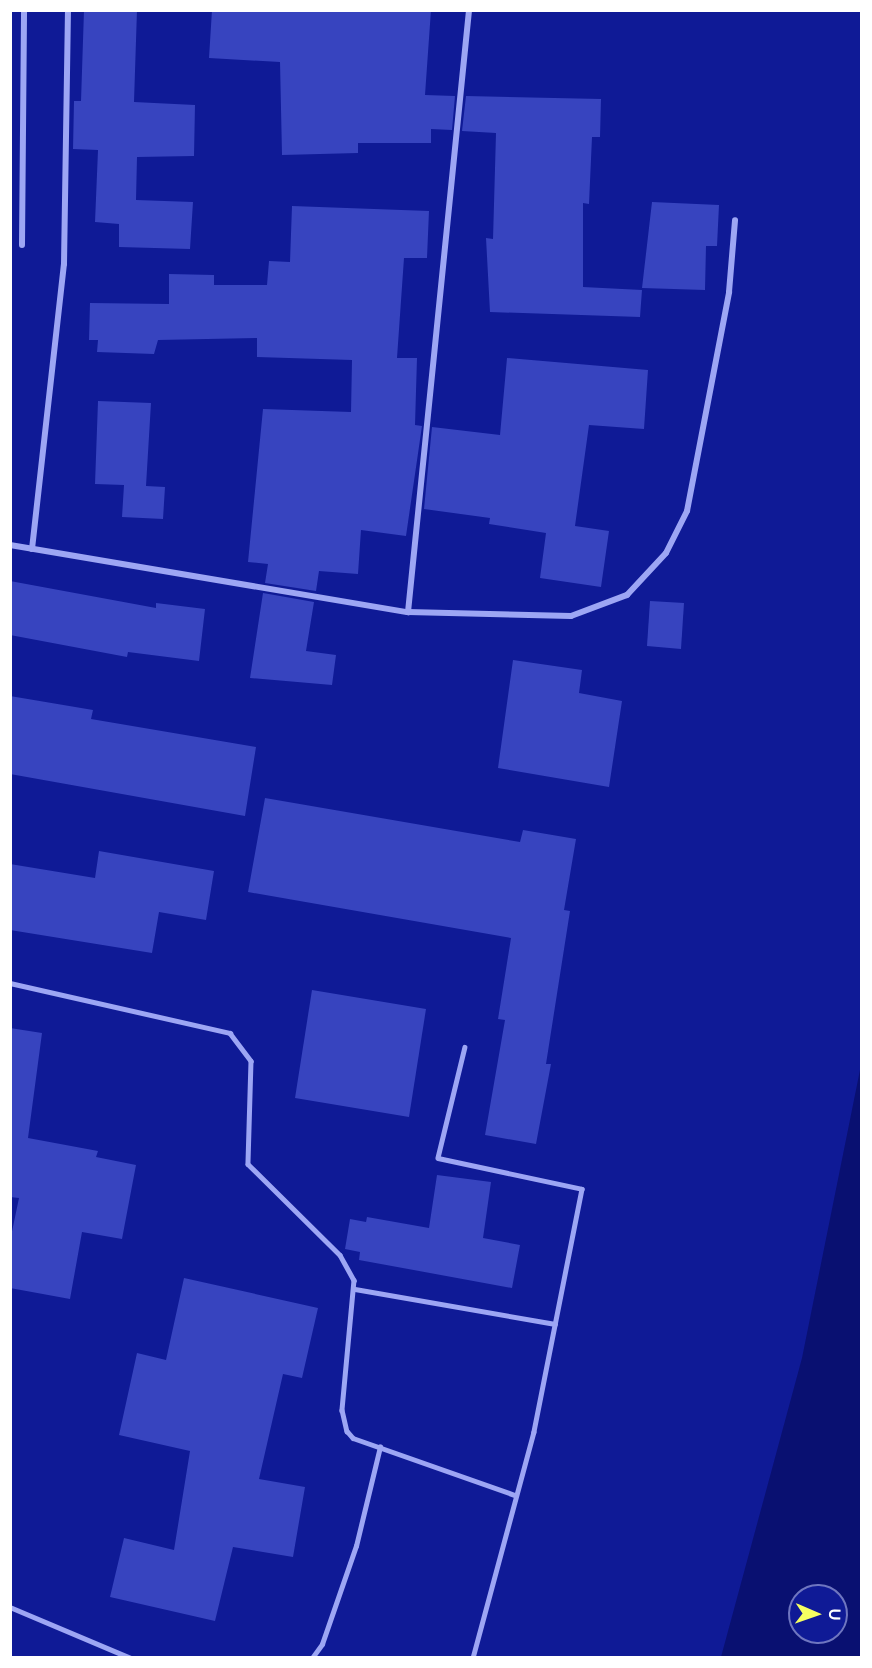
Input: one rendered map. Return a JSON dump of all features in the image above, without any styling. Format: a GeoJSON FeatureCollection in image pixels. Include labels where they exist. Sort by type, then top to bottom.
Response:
{"type":"FeatureCollection","features":[{"type":"Feature","properties":{"kind":"street"},"geometry":{"type":"LineString","coordinates":[[22,245],[24,10]]}},
{"type":"Feature","properties":{"kind":"street"},"geometry":{"type":"LineString","coordinates":[[33,549],[64,264],[68,10]]}},
{"type":"Feature","properties":{"kind":"street"},"geometry":{"type":"LineString","coordinates":[[408,612],[469,10]]}},
{"type":"Feature","properties":{"kind":"street"},"geometry":{"type":"LineString","coordinates":[[10,545],[408,612],[571,616],[627,595],[666,553],[687,511],[729,292],[735,220]]}},
{"type":"Feature","properties":{"kind":"lane"},"geometry":{"type":"LineString","coordinates":[[10,983],[230,1033],[251,1061],[248,1164],[340,1255],[351,1271],[355,1289],[343,1420],[353,1438],[515,1495]]}},
{"type":"Feature","properties":{"kind":"lane"},"geometry":{"type":"LineString","coordinates":[[465,1047],[438,1158],[582,1189],[534,1432],[515,1495],[473,1658]]}},
{"type":"Feature","properties":{"kind":"lane"},"geometry":{"type":"LineString","coordinates":[[355,1289],[555,1324]]}},
{"type":"Feature","properties":{"kind":"lane"},"geometry":{"type":"LineString","coordinates":[[312,1658],[322,1644],[356,1546],[380,1447]]}},
{"type":"Feature","properties":{"kind":"lane"},"geometry":{"type":"LineString","coordinates":[[10,1607],[131,1658]]}},
{"type":"Feature","properties":{"kind":"shaded area"},"geometry":{"type":"Polygon","coordinates":[[[861,1065],[861,1657],[721,1657],[802,1358],[861,1065]]]}},
{"type":"Feature","properties":{"kind":"building"},"geometry":{"type":"Polygon","coordinates":[[[84,10],[137,10],[134,102],[195,105],[194,156],[137,157],[136,200],[193,202],[190,249],[119,247],[119,224],[95,222],[98,150],[73,149],[74,101],[81,101],[84,10]]]}},
{"type":"Feature","properties":{"kind":"building"},"geometry":{"type":"Polygon","coordinates":[[[212,10],[431,10],[425,95],[455,96],[452,130],[431,129],[431,143],[358,143],[358,153],[282,155],[280,62],[209,58],[212,10]]]}},
{"type":"Feature","properties":{"kind":"building"},"geometry":{"type":"Polygon","coordinates":[[[466,96],[601,99],[600,137],[592,137],[589,204],[583,203],[583,287],[642,290],[640,317],[490,312],[486,238],[493,239],[496,133],[462,131],[466,96]]]}},
{"type":"Feature","properties":{"kind":"building"},"geometry":{"type":"Polygon","coordinates":[[[652,202],[719,205],[717,246],[706,246],[705,290],[642,288],[652,202]]]}},
{"type":"Feature","properties":{"kind":"building"},"geometry":{"type":"Polygon","coordinates":[[[292,206],[429,211],[427,258],[404,258],[397,358],[417,358],[415,425],[422,426],[406,536],[361,530],[358,574],[319,571],[316,591],[265,583],[268,564],[248,562],[263,409],[351,412],[352,360],[257,357],[257,338],[158,340],[154,354],[97,352],[98,340],[89,340],[90,303],[169,304],[169,274],[214,275],[214,285],[267,285],[269,261],[290,262],[292,206]]]}},
{"type":"Feature","properties":{"kind":"building"},"geometry":{"type":"Polygon","coordinates":[[[507,358],[648,370],[644,429],[589,425],[575,526],[609,531],[601,587],[540,578],[546,533],[489,524],[490,518],[424,509],[432,427],[500,435],[507,358]]]}},
{"type":"Feature","properties":{"kind":"building"},"geometry":{"type":"Polygon","coordinates":[[[98,401],[151,403],[146,486],[165,487],[163,519],[122,517],[124,485],[95,484],[98,401]]]}},
{"type":"Feature","properties":{"kind":"building"},"geometry":{"type":"Polygon","coordinates":[[[10,581],[156,608],[156,603],[205,609],[199,661],[128,652],[127,657],[10,635],[10,581]]]}},
{"type":"Feature","properties":{"kind":"building"},"geometry":{"type":"Polygon","coordinates":[[[263,593],[314,602],[306,651],[336,655],[332,685],[250,678],[263,593]]]}},
{"type":"Feature","properties":{"kind":"building"},"geometry":{"type":"Polygon","coordinates":[[[650,601],[684,603],[681,649],[647,646],[650,601]]]}},
{"type":"Feature","properties":{"kind":"building"},"geometry":{"type":"Polygon","coordinates":[[[513,660],[582,670],[579,693],[622,701],[609,787],[498,768],[513,660]]]}},
{"type":"Feature","properties":{"kind":"building"},"geometry":{"type":"Polygon","coordinates":[[[10,696],[93,710],[91,719],[256,747],[245,816],[10,774],[10,696]]]}},
{"type":"Feature","properties":{"kind":"building"},"geometry":{"type":"Polygon","coordinates":[[[265,798],[520,842],[523,830],[576,839],[564,910],[570,911],[546,1064],[551,1064],[536,1144],[485,1135],[505,1020],[498,1019],[511,938],[248,892],[265,798]]]}},
{"type":"Feature","properties":{"kind":"building"},"geometry":{"type":"Polygon","coordinates":[[[99,851],[214,871],[206,920],[159,912],[152,953],[10,930],[10,864],[95,878],[99,851]]]}},
{"type":"Feature","properties":{"kind":"building"},"geometry":{"type":"Polygon","coordinates":[[[312,990],[426,1009],[409,1117],[295,1098],[312,990]]]}},
{"type":"Feature","properties":{"kind":"building"},"geometry":{"type":"Polygon","coordinates":[[[10,1028],[42,1033],[28,1138],[98,1151],[96,1157],[136,1165],[122,1239],[82,1232],[70,1299],[10,1288],[10,1241],[19,1198],[10,1197],[10,1028]]]}},
{"type":"Feature","properties":{"kind":"building"},"geometry":{"type":"Polygon","coordinates":[[[437,1175],[491,1182],[483,1238],[520,1245],[512,1288],[359,1260],[360,1252],[345,1249],[350,1219],[366,1222],[367,1217],[429,1228],[437,1175]]]}},
{"type":"Feature","properties":{"kind":"building"},"geometry":{"type":"Polygon","coordinates":[[[184,1278],[318,1308],[302,1378],[283,1374],[259,1479],[305,1487],[293,1557],[233,1547],[215,1621],[110,1597],[124,1538],[174,1550],[190,1451],[119,1435],[137,1353],[166,1360],[184,1278]]]}}]}
